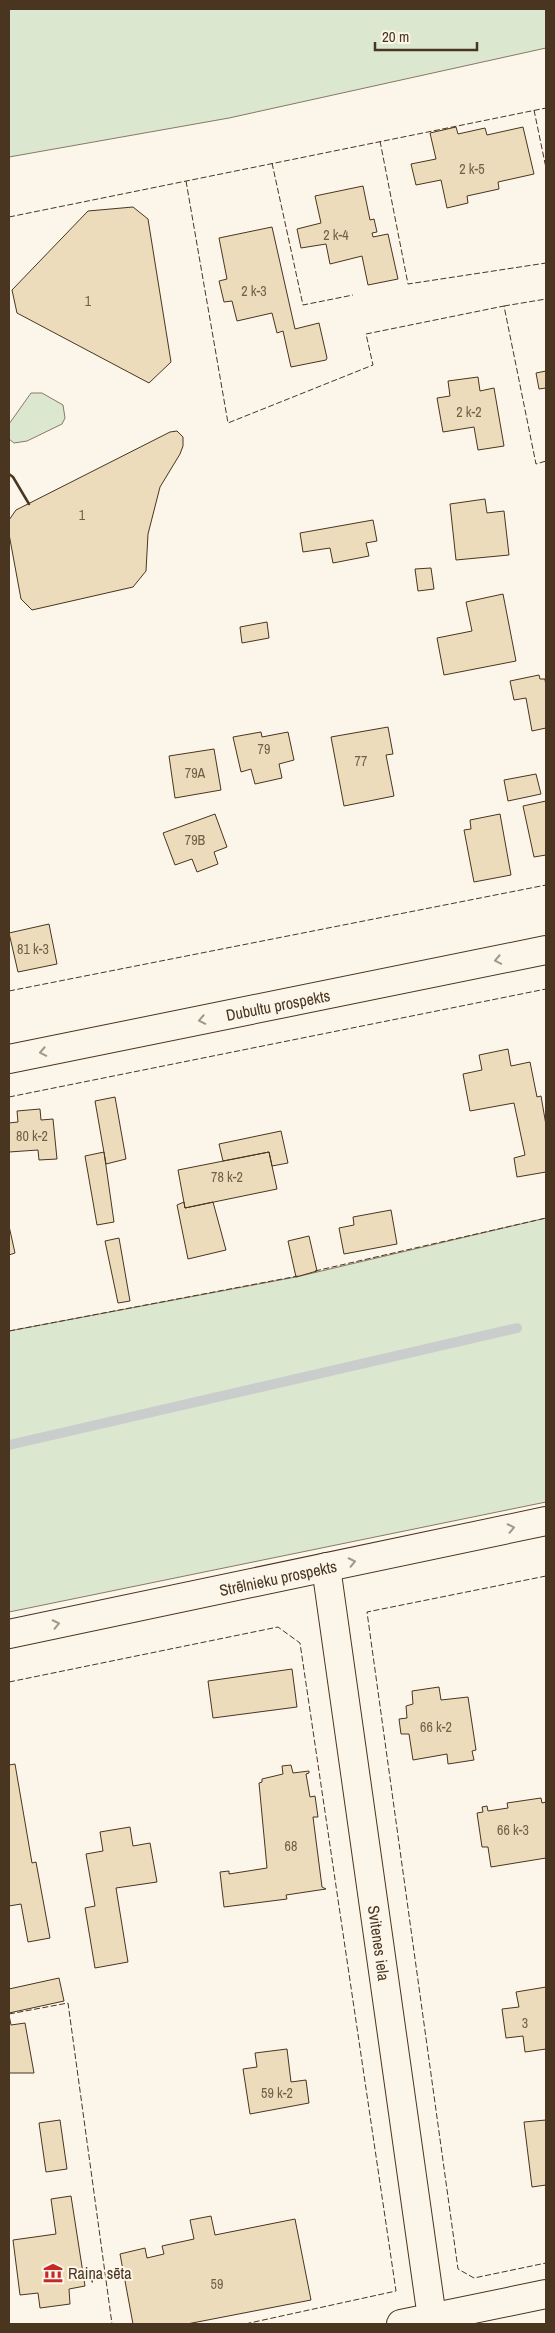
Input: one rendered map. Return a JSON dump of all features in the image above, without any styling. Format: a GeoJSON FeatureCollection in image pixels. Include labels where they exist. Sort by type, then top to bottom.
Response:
{"type":"FeatureCollection","features":[{"type":"Feature","properties":{"kind":"main road","name":"Dubultu prospekts"},"geometry":{"type":"LineString","coordinates":[[9,1059],[546,950]]}},
{"type":"Feature","properties":{"kind":"main road","name":"Strēlnieku prospekts"},"geometry":{"type":"LineString","coordinates":[[9,1634],[546,1521]]}},
{"type":"Feature","properties":{"kind":"main road","name":"Svitenes iela"},"geometry":{"type":"LineString","coordinates":[[326,1568],[432,2318]]}},
{"type":"Feature","properties":{"kind":"main road"},"geometry":{"type":"LineString","coordinates":[[401,2324],[546,2294]]}},
{"type":"Feature","properties":{"kind":"green space"},"geometry":{"type":"Polygon","coordinates":[[[9,9],[546,9],[546,48],[229,118],[9,157],[9,9]]]}},
{"type":"Feature","properties":{"kind":"green space"},"geometry":{"type":"Polygon","coordinates":[[[31,393],[42,393],[63,405],[65,418],[62,424],[27,441],[14,443],[9,439],[9,424],[31,393]]]}},
{"type":"Feature","properties":{"kind":"green space"},"geometry":{"type":"Polygon","coordinates":[[[546,1218],[546,1502],[9,1612],[9,1331],[296,1277],[546,1218]]]}},
{"type":"Feature","properties":{"kind":"building"},"geometry":{"type":"Polygon","coordinates":[[[456,127],[458,134],[485,128],[487,135],[523,127],[534,174],[498,182],[499,189],[467,196],[468,203],[447,208],[441,180],[416,185],[411,164],[436,159],[430,133],[456,127]]]}},
{"type":"Feature","properties":{"kind":"building"},"geometry":{"type":"Polygon","coordinates":[[[363,186],[370,220],[374,219],[377,232],[372,233],[373,237],[388,234],[398,279],[368,285],[362,256],[330,264],[326,244],[301,248],[297,229],[321,223],[315,196],[363,186]]]}},
{"type":"Feature","properties":{"kind":"building"},"geometry":{"type":"Polygon","coordinates":[[[133,207],[148,219],[171,362],[149,383],[17,313],[12,290],[88,211],[133,207]]]}},
{"type":"Feature","properties":{"kind":"building"},"geometry":{"type":"Polygon","coordinates":[[[272,227],[295,329],[319,323],[326,360],[291,367],[283,331],[277,333],[272,313],[237,321],[232,301],[224,302],[219,281],[227,279],[219,238],[272,227]]]}},
{"type":"Feature","properties":{"kind":"building"},"geometry":{"type":"Polygon","coordinates":[[[546,371],[546,388],[539,389],[536,373],[546,371]]]}},
{"type":"Feature","properties":{"kind":"building"},"geometry":{"type":"Polygon","coordinates":[[[478,377],[480,391],[494,388],[504,446],[478,450],[474,427],[443,432],[437,398],[450,396],[448,381],[478,377]]]}},
{"type":"Feature","properties":{"kind":"building"},"geometry":{"type":"Polygon","coordinates":[[[177,431],[183,437],[183,446],[160,487],[148,534],[146,571],[133,587],[32,610],[21,599],[9,534],[9,520],[16,510],[170,432],[177,431]]]}},
{"type":"Feature","properties":{"kind":"building"},"geometry":{"type":"Polygon","coordinates":[[[485,499],[487,513],[504,511],[509,555],[456,560],[450,504],[485,499]]]}},
{"type":"Feature","properties":{"kind":"building"},"geometry":{"type":"Polygon","coordinates":[[[373,520],[377,541],[366,543],[369,556],[333,563],[330,548],[303,552],[300,533],[373,520]]]}},
{"type":"Feature","properties":{"kind":"building"},"geometry":{"type":"Polygon","coordinates":[[[431,568],[434,589],[418,591],[415,569],[431,568]]]}},
{"type":"Feature","properties":{"kind":"building"},"geometry":{"type":"Polygon","coordinates":[[[503,594],[516,661],[444,675],[437,638],[472,631],[466,602],[503,594]]]}},
{"type":"Feature","properties":{"kind":"building"},"geometry":{"type":"Polygon","coordinates":[[[267,622],[269,638],[242,643],[240,627],[267,622]]]}},
{"type":"Feature","properties":{"kind":"building"},"geometry":{"type":"Polygon","coordinates":[[[539,675],[540,679],[545,679],[546,728],[532,731],[526,698],[514,700],[510,681],[539,675]]]}},
{"type":"Feature","properties":{"kind":"building"},"geometry":{"type":"Polygon","coordinates":[[[388,727],[393,754],[386,755],[394,796],[344,806],[331,737],[388,727]]]}},
{"type":"Feature","properties":{"kind":"building"},"geometry":{"type":"Polygon","coordinates":[[[261,732],[262,737],[288,732],[294,760],[279,764],[282,778],[255,784],[251,769],[241,772],[233,737],[261,732]]]}},
{"type":"Feature","properties":{"kind":"building"},"geometry":{"type":"Polygon","coordinates":[[[214,749],[221,790],[175,798],[169,756],[214,749]]]}},
{"type":"Feature","properties":{"kind":"building"},"geometry":{"type":"Polygon","coordinates":[[[536,774],[541,794],[508,801],[504,780],[536,774]]]}},
{"type":"Feature","properties":{"kind":"building"},"geometry":{"type":"Polygon","coordinates":[[[546,801],[546,855],[534,857],[523,806],[546,801]]]}},
{"type":"Feature","properties":{"kind":"building"},"geometry":{"type":"Polygon","coordinates":[[[215,814],[227,847],[214,852],[218,864],[197,872],[192,859],[175,865],[163,833],[215,814]]]}},
{"type":"Feature","properties":{"kind":"building"},"geometry":{"type":"Polygon","coordinates":[[[500,814],[511,875],[474,882],[464,830],[471,829],[470,820],[500,814]]]}},
{"type":"Feature","properties":{"kind":"building"},"geometry":{"type":"Polygon","coordinates":[[[49,924],[57,964],[18,972],[9,933],[49,924]]]}},
{"type":"Feature","properties":{"kind":"building"},"geometry":{"type":"Polygon","coordinates":[[[508,1049],[511,1066],[530,1062],[537,1097],[541,1096],[546,1125],[546,1172],[517,1177],[514,1158],[525,1155],[514,1103],[470,1111],[463,1074],[482,1070],[479,1055],[508,1049]]]}},
{"type":"Feature","properties":{"kind":"building"},"geometry":{"type":"Polygon","coordinates":[[[115,1097],[126,1159],[106,1164],[95,1101],[115,1097]]]}},
{"type":"Feature","properties":{"kind":"building"},"geometry":{"type":"Polygon","coordinates":[[[40,1109],[41,1120],[53,1119],[57,1159],[39,1160],[38,1150],[9,1152],[9,1123],[18,1122],[17,1111],[40,1109]]]}},
{"type":"Feature","properties":{"kind":"building"},"geometry":{"type":"Polygon","coordinates":[[[281,1131],[288,1163],[272,1166],[269,1152],[223,1161],[219,1144],[281,1131]]]}},
{"type":"Feature","properties":{"kind":"building"},"geometry":{"type":"Polygon","coordinates":[[[104,1152],[114,1222],[97,1225],[85,1156],[104,1152]]]}},
{"type":"Feature","properties":{"kind":"building"},"geometry":{"type":"Polygon","coordinates":[[[269,1152],[277,1189],[185,1208],[178,1170],[269,1152]]]}},
{"type":"Feature","properties":{"kind":"building"},"geometry":{"type":"Polygon","coordinates":[[[184,1202],[185,1208],[213,1202],[226,1250],[188,1259],[177,1205],[184,1202]]]}},
{"type":"Feature","properties":{"kind":"building"},"geometry":{"type":"Polygon","coordinates":[[[391,1210],[397,1244],[344,1254],[339,1228],[354,1225],[353,1217],[391,1210]]]}},
{"type":"Feature","properties":{"kind":"building"},"geometry":{"type":"Polygon","coordinates":[[[9,1226],[15,1253],[9,1255],[9,1226]]]}},
{"type":"Feature","properties":{"kind":"building"},"geometry":{"type":"Polygon","coordinates":[[[309,1236],[317,1271],[296,1277],[288,1241],[309,1236]]]}},
{"type":"Feature","properties":{"kind":"building"},"geometry":{"type":"Polygon","coordinates":[[[119,1238],[130,1301],[118,1303],[105,1241],[119,1238]]]}},
{"type":"Feature","properties":{"kind":"building"},"geometry":{"type":"Polygon","coordinates":[[[292,1669],[297,1707],[213,1718],[208,1681],[292,1669]]]}},
{"type":"Feature","properties":{"kind":"building"},"geometry":{"type":"Polygon","coordinates":[[[439,1687],[441,1700],[468,1697],[476,1750],[472,1751],[474,1760],[448,1764],[447,1754],[413,1760],[409,1734],[401,1734],[399,1719],[407,1718],[406,1706],[413,1704],[412,1691],[439,1687]]]}},
{"type":"Feature","properties":{"kind":"building"},"geometry":{"type":"Polygon","coordinates":[[[15,1764],[32,1863],[36,1862],[50,1938],[28,1942],[21,1904],[9,1906],[9,1765],[15,1764]]]}},
{"type":"Feature","properties":{"kind":"building"},"geometry":{"type":"Polygon","coordinates":[[[291,1765],[293,1773],[309,1771],[306,1774],[310,1797],[315,1796],[318,1817],[313,1817],[322,1887],[326,1889],[286,1895],[287,1899],[224,1907],[220,1872],[229,1871],[229,1874],[267,1868],[259,1783],[262,1782],[262,1779],[283,1774],[282,1766],[291,1765]]]}},
{"type":"Feature","properties":{"kind":"building"},"geometry":{"type":"Polygon","coordinates":[[[541,1798],[542,1803],[546,1802],[546,1858],[491,1867],[488,1847],[482,1847],[477,1813],[483,1812],[482,1807],[487,1806],[488,1811],[508,1808],[507,1803],[541,1798]]]}},
{"type":"Feature","properties":{"kind":"building"},"geometry":{"type":"Polygon","coordinates":[[[130,1827],[133,1846],[150,1843],[157,1882],[116,1888],[128,1962],[95,1968],[85,1908],[95,1906],[86,1854],[103,1851],[100,1832],[130,1827]]]}},
{"type":"Feature","properties":{"kind":"building"},"geometry":{"type":"Polygon","coordinates":[[[59,1978],[64,2001],[9,2013],[9,1989],[59,1978]]]}},
{"type":"Feature","properties":{"kind":"building"},"geometry":{"type":"Polygon","coordinates":[[[546,1987],[546,2049],[525,2052],[523,2036],[506,2038],[502,2009],[519,2007],[516,1992],[546,1987]]]}},
{"type":"Feature","properties":{"kind":"building"},"geometry":{"type":"Polygon","coordinates":[[[9,2015],[11,2025],[25,2023],[34,2073],[9,2073],[9,2015]]]}},
{"type":"Feature","properties":{"kind":"building"},"geometry":{"type":"Polygon","coordinates":[[[287,2049],[291,2082],[306,2080],[309,2103],[250,2114],[243,2069],[257,2067],[255,2053],[287,2049]]]}},
{"type":"Feature","properties":{"kind":"building"},"geometry":{"type":"Polygon","coordinates":[[[60,2120],[67,2169],[46,2172],[39,2123],[60,2120]]]}},
{"type":"Feature","properties":{"kind":"building"},"geometry":{"type":"Polygon","coordinates":[[[546,2120],[546,2185],[532,2187],[524,2122],[546,2120]]]}},
{"type":"Feature","properties":{"kind":"building"},"geometry":{"type":"Polygon","coordinates":[[[71,2196],[85,2286],[69,2289],[70,2304],[40,2308],[38,2293],[20,2295],[13,2240],[56,2234],[51,2199],[71,2196]]]}},
{"type":"Feature","properties":{"kind":"building"},"geometry":{"type":"Polygon","coordinates":[[[211,2216],[215,2235],[295,2219],[311,2300],[187,2324],[133,2324],[120,2254],[145,2248],[147,2258],[164,2254],[162,2246],[194,2239],[190,2220],[211,2216]]]}},
{"type":"Feature","properties":{"kind":"waterway"},"geometry":{"type":"LineString","coordinates":[[9,1445],[517,1328]]}},
{"type":"Feature","properties":{"kind":"fence"},"geometry":{"type":"LineString","coordinates":[[9,217],[546,108]]}},
{"type":"Feature","properties":{"kind":"fence"},"geometry":{"type":"LineString","coordinates":[[534,110],[546,168]]}},
{"type":"Feature","properties":{"kind":"fence"},"geometry":{"type":"LineString","coordinates":[[380,141],[408,284],[546,263]]}},
{"type":"Feature","properties":{"kind":"fence"},"geometry":{"type":"LineString","coordinates":[[272,163],[303,305],[353,295]]}},
{"type":"Feature","properties":{"kind":"fence"},"geometry":{"type":"LineString","coordinates":[[186,181],[228,423],[373,365],[366,334],[504,306],[536,464],[546,461]]}},
{"type":"Feature","properties":{"kind":"fence"},"geometry":{"type":"LineString","coordinates":[[504,306],[546,299]]}},
{"type":"Feature","properties":{"kind":"fence"},"geometry":{"type":"LineString","coordinates":[[9,991],[546,885]]}},
{"type":"Feature","properties":{"kind":"fence"},"geometry":{"type":"LineString","coordinates":[[9,1097],[546,989]]}},
{"type":"Feature","properties":{"kind":"fence"},"geometry":{"type":"LineString","coordinates":[[315,1271],[546,1218]]}},
{"type":"Feature","properties":{"kind":"fence"},"geometry":{"type":"LineString","coordinates":[[9,1331],[298,1276]]}},
{"type":"Feature","properties":{"kind":"fence"},"geometry":{"type":"LineString","coordinates":[[546,1576],[367,1612],[458,2269],[474,2278],[546,2263]]}},
{"type":"Feature","properties":{"kind":"fence"},"geometry":{"type":"LineString","coordinates":[[9,1682],[278,1627],[300,1643],[396,2291],[245,2324]]}},
{"type":"Feature","properties":{"kind":"fence"},"geometry":{"type":"LineString","coordinates":[[9,2014],[68,2003],[112,2324]]}},
{"type":"Feature","properties":{"kind":"wall"},"geometry":{"type":"LineString","coordinates":[[9,474],[13,477],[29,504]]}},
{"type":"Feature","properties":{"kind":"place","name":"Raiņa sēta"},"geometry":{"type":"Point","coordinates":[53,2273]}}]}
